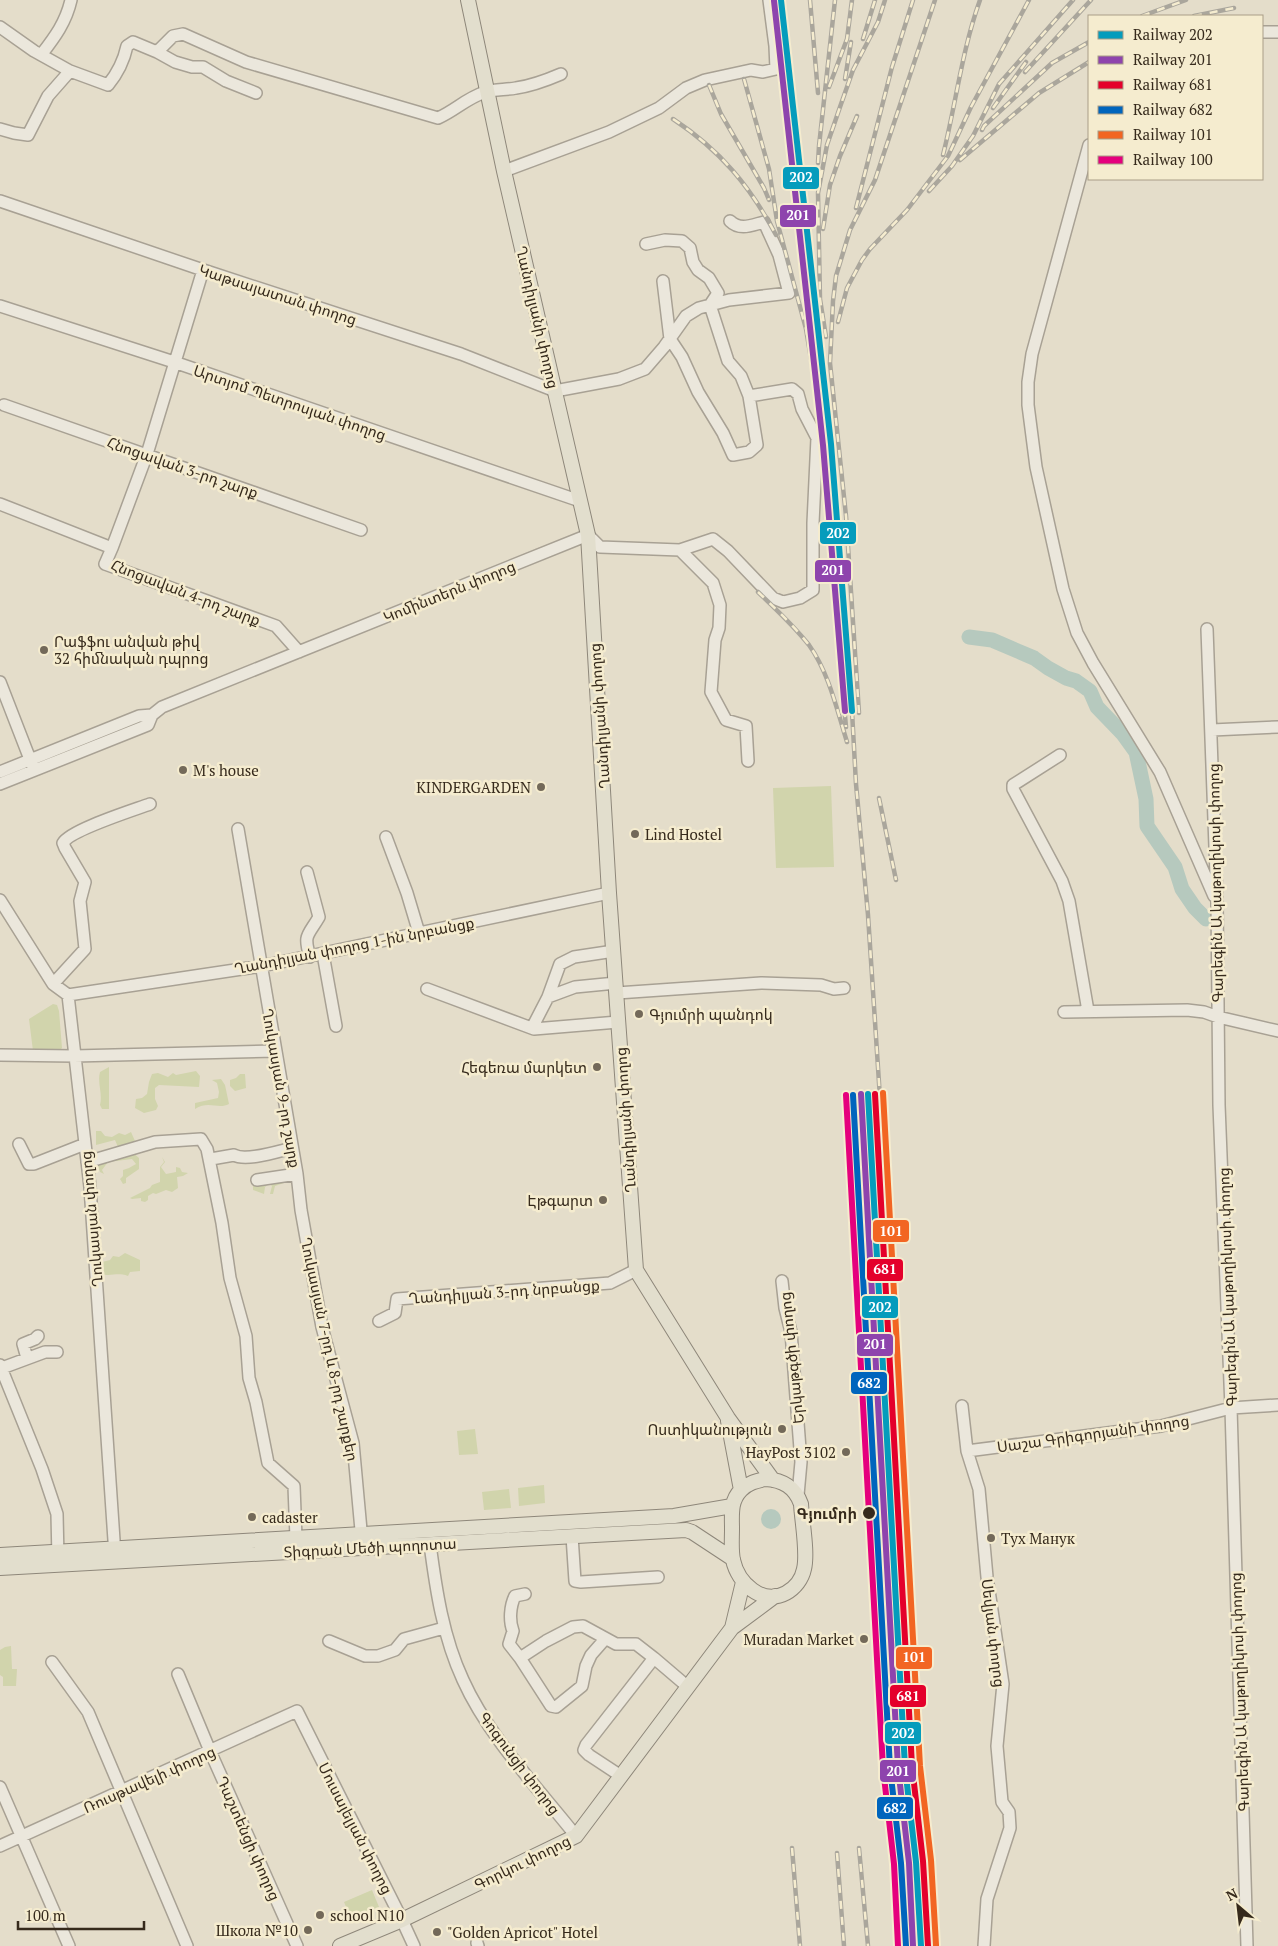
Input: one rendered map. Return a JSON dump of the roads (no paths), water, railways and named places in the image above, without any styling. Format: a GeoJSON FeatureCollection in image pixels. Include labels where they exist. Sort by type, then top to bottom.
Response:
{"type":"FeatureCollection","features":[{"type":"Feature","properties":{"kind":"main road","name":"Ղանդիլյանի փողոց"},"geometry":{"type":"LineString","coordinates":[[468,0],[504,171],[588,535],[609,893],[636,1270],[728,1418],[774,1480]]}},
{"type":"Feature","properties":{"kind":"main road","name":"Ղանդիլյանի փողոց"},"geometry":{"type":"LineString","coordinates":[[728,1418],[740,1490]]}},
{"type":"Feature","properties":{"kind":"main road"},"geometry":{"type":"LineString","coordinates":[[774,1480],[785,1484],[798,1495],[801,1504],[805,1566],[802,1578],[789,1591],[776,1596],[760,1595],[748,1587],[736,1570],[733,1559],[732,1506],[740,1490],[754,1482],[774,1480]]}},
{"type":"Feature","properties":{"kind":"main road","name":"Տիգրան Մեծի պողոտա"},"geometry":{"type":"LineString","coordinates":[[0,1555],[58,1558],[362,1541],[674,1516],[732,1506]]}},
{"type":"Feature","properties":{"kind":"main road","name":"Տիգրան Մեծի պողոտա"},"geometry":{"type":"LineString","coordinates":[[115,1555],[296,1538],[430,1544],[686,1530],[733,1559]]}},
{"type":"Feature","properties":{"kind":"main road","name":"Տիգրան Մեծի պողոտա"},"geometry":{"type":"LineString","coordinates":[[0,1568],[58,1558]]}},
{"type":"Feature","properties":{"kind":"main road","name":"Գորկու փողոց"},"geometry":{"type":"LineString","coordinates":[[732,1628],[744,1582]]}},
{"type":"Feature","properties":{"kind":"main road","name":"Գորկու փողոց"},"geometry":{"type":"LineString","coordinates":[[340,1946],[402,1920],[576,1836],[732,1628],[776,1596]]}},
{"type":"Feature","properties":{"kind":"street"},"geometry":{"type":"LineString","coordinates":[[41,55],[55,37],[65,19],[71,0]]}},
{"type":"Feature","properties":{"kind":"street"},"geometry":{"type":"LineString","coordinates":[[504,171],[609,132],[659,108],[686,88],[704,80],[751,70],[763,72],[776,69],[769,0]]}},
{"type":"Feature","properties":{"kind":"street"},"geometry":{"type":"LineString","coordinates":[[0,27],[41,55],[70,71],[108,85],[125,56],[127,46],[133,42],[175,62],[192,67],[203,67],[256,94]]}},
{"type":"Feature","properties":{"kind":"street"},"geometry":{"type":"LineString","coordinates":[[1263,32],[1278,32]]}},
{"type":"Feature","properties":{"kind":"street"},"geometry":{"type":"LineString","coordinates":[[157,52],[173,36],[183,34],[246,62],[438,118],[448,114],[467,99],[487,91],[517,88],[560,74]]}},
{"type":"Feature","properties":{"kind":"street"},"geometry":{"type":"LineString","coordinates":[[0,129],[14,134],[28,135],[48,96],[70,71]]}},
{"type":"Feature","properties":{"kind":"street"},"geometry":{"type":"LineString","coordinates":[[1088,149],[1032,354],[1028,382],[1028,405],[1036,467],[1063,589],[1077,633],[1093,663],[1160,772],[1217,902]]}},
{"type":"Feature","properties":{"kind":"street","name":"Կաթսայատան փողոց"},"geometry":{"type":"LineString","coordinates":[[0,201],[203,270],[461,354],[555,391]]}},
{"type":"Feature","properties":{"kind":"street"},"geometry":{"type":"LineString","coordinates":[[555,391],[619,379],[645,369],[686,316],[699,308],[729,300],[790,293],[779,255],[764,222],[744,227],[735,225],[730,221]]}},
{"type":"Feature","properties":{"kind":"street"},"geometry":{"type":"LineString","coordinates":[[646,244],[673,240],[682,242],[690,248],[693,262],[698,270],[709,278],[718,293],[710,305]]}},
{"type":"Feature","properties":{"kind":"street"},"geometry":{"type":"LineString","coordinates":[[112,548],[147,454],[203,270]]}},
{"type":"Feature","properties":{"kind":"street"},"geometry":{"type":"LineString","coordinates":[[663,281],[670,339],[682,357],[698,392],[723,433],[733,456],[749,452],[757,445],[749,396],[741,376],[728,361],[710,305]]}},
{"type":"Feature","properties":{"kind":"street","name":"Արտյոմ Պետրոսյան փողոց"},"geometry":{"type":"LineString","coordinates":[[0,306],[174,362],[580,501]]}},
{"type":"Feature","properties":{"kind":"street"},"geometry":{"type":"LineString","coordinates":[[588,535],[600,547],[680,550],[713,539],[728,551],[773,598],[783,602],[800,598],[812,590],[817,438],[802,409],[798,394],[792,389],[749,396]]}},
{"type":"Feature","properties":{"kind":"street","name":"Հնոցավան 3-րդ շարք"},"geometry":{"type":"LineString","coordinates":[[4,405],[361,530]]}},
{"type":"Feature","properties":{"kind":"street","name":"Հնոցավան 4-րդ շարք"},"geometry":{"type":"LineString","coordinates":[[0,504],[112,548],[105,564],[276,626],[299,652]]}},
{"type":"Feature","properties":{"kind":"street","name":"Կոմինտերն փողոց"},"geometry":{"type":"LineString","coordinates":[[32,766],[139,716],[152,715],[162,707],[588,535]]}},
{"type":"Feature","properties":{"kind":"street"},"geometry":{"type":"LineString","coordinates":[[680,550],[713,583],[720,605],[719,628],[715,640],[710,692],[726,720],[746,726],[748,761]]}},
{"type":"Feature","properties":{"kind":"street","name":"Գարեգին Ա կաթողիկոսի փողոց"},"geometry":{"type":"LineString","coordinates":[[1207,629],[1217,902],[1219,1105],[1231,1408],[1247,1946]]}},
{"type":"Feature","properties":{"kind":"street"},"geometry":{"type":"LineString","coordinates":[[0,682],[32,766]]}},
{"type":"Feature","properties":{"kind":"street"},"geometry":{"type":"LineString","coordinates":[[1212,730],[1278,727]]}},
{"type":"Feature","properties":{"kind":"street"},"geometry":{"type":"LineString","coordinates":[[1060,755],[1013,785],[1013,789],[1062,881],[1069,901],[1088,1011]]}},
{"type":"Feature","properties":{"kind":"street"},"geometry":{"type":"LineString","coordinates":[[0,772],[32,766]]}},
{"type":"Feature","properties":{"kind":"street"},"geometry":{"type":"LineString","coordinates":[[0,784],[32,766]]}},
{"type":"Feature","properties":{"kind":"street"},"geometry":{"type":"LineString","coordinates":[[54,984],[85,949],[80,901],[84,882],[63,843],[66,839],[84,829],[150,804]]}},
{"type":"Feature","properties":{"kind":"street","name":"Ղուկասյան 9-րդ շարք"},"geometry":{"type":"LineString","coordinates":[[238,829],[297,1174],[301,1210]]}},
{"type":"Feature","properties":{"kind":"street"},"geometry":{"type":"LineString","coordinates":[[386,836],[407,893],[419,933]]}},
{"type":"Feature","properties":{"kind":"street"},"geometry":{"type":"LineString","coordinates":[[307,872],[319,917],[307,936],[306,945],[310,957]]}},
{"type":"Feature","properties":{"kind":"street","name":"Ղանդիլյան փողոց 1-ին նրբանցք"},"geometry":{"type":"LineString","coordinates":[[68,995],[310,957],[609,893]]}},
{"type":"Feature","properties":{"kind":"street"},"geometry":{"type":"LineString","coordinates":[[0,900],[54,984],[68,995]]}},
{"type":"Feature","properties":{"kind":"street"},"geometry":{"type":"LineString","coordinates":[[532,1028],[548,997],[560,964],[574,956],[614,951]]}},
{"type":"Feature","properties":{"kind":"street"},"geometry":{"type":"LineString","coordinates":[[323,954],[336,1026]]}},
{"type":"Feature","properties":{"kind":"street"},"geometry":{"type":"LineString","coordinates":[[548,997],[576,987],[616,988],[761,983],[821,985],[834,989],[844,988]]}},
{"type":"Feature","properties":{"kind":"street"},"geometry":{"type":"LineString","coordinates":[[427,989],[532,1028],[618,1022]]}},
{"type":"Feature","properties":{"kind":"street","name":"Ղուկասյան փողոց"},"geometry":{"type":"LineString","coordinates":[[68,995],[92,1214],[115,1555]]}},
{"type":"Feature","properties":{"kind":"street"},"geometry":{"type":"LineString","coordinates":[[1064,1012],[1187,1010],[1204,1012],[1278,1031]]}},
{"type":"Feature","properties":{"kind":"street"},"geometry":{"type":"LineString","coordinates":[[0,1056],[275,1051]]}},
{"type":"Feature","properties":{"kind":"street"},"geometry":{"type":"LineString","coordinates":[[87,1162],[155,1142],[201,1140],[207,1149],[222,1223],[230,1278],[246,1336],[249,1378],[256,1402],[268,1463],[294,1486],[296,1538]]}},
{"type":"Feature","properties":{"kind":"street"},"geometry":{"type":"LineString","coordinates":[[19,1144],[29,1164],[34,1164],[85,1144]]}},
{"type":"Feature","properties":{"kind":"street"},"geometry":{"type":"LineString","coordinates":[[210,1159],[234,1155],[249,1157],[292,1148]]}},
{"type":"Feature","properties":{"kind":"street"},"geometry":{"type":"LineString","coordinates":[[257,1180],[297,1174]]}},
{"type":"Feature","properties":{"kind":"street","name":"Ղուկասյան 7-րդ և 8-րդ շարքեր"},"geometry":{"type":"LineString","coordinates":[[301,1210],[322,1327],[352,1443],[362,1541]]}},
{"type":"Feature","properties":{"kind":"street","name":"Ղանդիլյան 3-րդ նրբանցք"},"geometry":{"type":"LineString","coordinates":[[379,1321],[395,1313],[398,1299],[610,1283],[636,1270]]}},
{"type":"Feature","properties":{"kind":"street","name":"Երկաթգծի փողոց"},"geometry":{"type":"LineString","coordinates":[[782,1281],[785,1308],[791,1332],[801,1462],[798,1495]]}},
{"type":"Feature","properties":{"kind":"street"},"geometry":{"type":"LineString","coordinates":[[33,1356],[23,1344],[36,1337]]}},
{"type":"Feature","properties":{"kind":"street"},"geometry":{"type":"LineString","coordinates":[[57,1352],[45,1352],[1,1366],[42,1469],[57,1514],[58,1558]]}},
{"type":"Feature","properties":{"kind":"street","name":"Սաշա Գրիգորյանի փողոց"},"geometry":{"type":"LineString","coordinates":[[966,1451],[1161,1426],[1231,1408],[1278,1405]]}},
{"type":"Feature","properties":{"kind":"street","name":"Սեվյան փողոց"},"geometry":{"type":"LineString","coordinates":[[962,1406],[966,1451],[979,1489],[987,1578],[1002,1684],[997,1746],[1002,1802],[1009,1812],[1010,1828],[986,1899],[984,1946]]}},
{"type":"Feature","properties":{"kind":"street"},"geometry":{"type":"LineString","coordinates":[[572,1536],[575,1581],[658,1577]]}},
{"type":"Feature","properties":{"kind":"street","name":"Գոգունցի փողոց"},"geometry":{"type":"LineString","coordinates":[[430,1544],[444,1628],[463,1680],[490,1729],[576,1836]]}},
{"type":"Feature","properties":{"kind":"street"},"geometry":{"type":"LineString","coordinates":[[525,1594],[515,1596],[512,1602],[510,1624],[513,1631],[509,1644],[551,1706],[556,1707],[582,1686],[586,1666],[591,1655],[604,1639]]}},
{"type":"Feature","properties":{"kind":"street"},"geometry":{"type":"LineString","coordinates":[[520,1658],[546,1640],[573,1627],[583,1626],[604,1639],[620,1645],[636,1644],[688,1687]]}},
{"type":"Feature","properties":{"kind":"street"},"geometry":{"type":"LineString","coordinates":[[329,1641],[365,1656],[378,1656],[395,1650],[404,1640],[444,1628]]}},
{"type":"Feature","properties":{"kind":"street"},"geometry":{"type":"LineString","coordinates":[[620,1776],[589,1756],[584,1750],[654,1658]]}},
{"type":"Feature","properties":{"kind":"street"},"geometry":{"type":"LineString","coordinates":[[52,1662],[88,1712],[187,1946]]}},
{"type":"Feature","properties":{"kind":"street","name":"Դաշտենցի փողոց"},"geometry":{"type":"LineString","coordinates":[[178,1674],[210,1751],[297,1946]]}},
{"type":"Feature","properties":{"kind":"street","name":"Ռուսթավելի փողոց"},"geometry":{"type":"LineString","coordinates":[[0,1846],[297,1711]]}},
{"type":"Feature","properties":{"kind":"street","name":"Մուսայելյան փողոց"},"geometry":{"type":"LineString","coordinates":[[297,1711],[414,1946]]}},
{"type":"Feature","properties":{"kind":"street"},"geometry":{"type":"LineString","coordinates":[[0,1787],[20,1837],[69,1946]]}},
{"type":"Feature","properties":{"kind":"waterway"},"geometry":{"type":"LineString","coordinates":[[969,637],[992,640],[1034,658],[1048,668],[1076,681],[1090,691],[1097,707],[1123,734],[1136,752],[1146,799],[1147,826],[1175,867],[1182,889],[1195,908],[1206,919]]}},
{"type":"Feature","properties":{"kind":"railway"},"geometry":{"type":"LineString","coordinates":[[810,0],[818,93]]}},
{"type":"Feature","properties":{"kind":"railway"},"geometry":{"type":"LineString","coordinates":[[818,163],[835,0]]}},
{"type":"Feature","properties":{"kind":"railway"},"geometry":{"type":"LineString","coordinates":[[829,87],[847,39],[852,0]]}},
{"type":"Feature","properties":{"kind":"railway"},"geometry":{"type":"LineString","coordinates":[[863,39],[875,0]]}},
{"type":"Feature","properties":{"kind":"railway"},"geometry":{"type":"LineString","coordinates":[[826,337],[820,299],[818,193],[827,145],[840,107],[853,70],[878,22],[885,0]]}},
{"type":"Feature","properties":{"kind":"railway"},"geometry":{"type":"LineString","coordinates":[[856,208],[892,67],[913,0]]}},
{"type":"Feature","properties":{"kind":"railway"},"geometry":{"type":"LineString","coordinates":[[859,713],[846,516],[830,363],[833,301],[836,276],[850,230],[875,180],[935,0]]}},
{"type":"Feature","properties":{"kind":"railway"},"geometry":{"type":"LineString","coordinates":[[943,155],[964,57],[980,0]]}},
{"type":"Feature","properties":{"kind":"railway"},"geometry":{"type":"LineString","coordinates":[[838,322],[847,288],[862,260],[907,210],[948,156],[971,107],[1029,0]]}},
{"type":"Feature","properties":{"kind":"railway"},"geometry":{"type":"LineString","coordinates":[[929,191],[952,166],[973,136],[999,84],[1073,0]]}},
{"type":"Feature","properties":{"kind":"railway"},"geometry":{"type":"LineString","coordinates":[[1025,72],[1091,0]]}},
{"type":"Feature","properties":{"kind":"railway"},"geometry":{"type":"LineString","coordinates":[[1145,15],[1186,0]]}},
{"type":"Feature","properties":{"kind":"railway"},"geometry":{"type":"LineString","coordinates":[[1199,15],[1234,8]]}},
{"type":"Feature","properties":{"kind":"railway"},"geometry":{"type":"LineString","coordinates":[[845,79],[851,42]]}},
{"type":"Feature","properties":{"kind":"railway"},"geometry":{"type":"LineString","coordinates":[[982,130],[984,126],[1052,63],[1088,43]]}},
{"type":"Feature","properties":{"kind":"railway"},"geometry":{"type":"LineString","coordinates":[[993,108],[1026,62]]}},
{"type":"Feature","properties":{"kind":"railway"},"geometry":{"type":"LineString","coordinates":[[960,160],[1039,93],[1088,63]]}},
{"type":"Feature","properties":{"kind":"railway"},"geometry":{"type":"LineString","coordinates":[[744,79],[769,169],[777,221],[806,329],[816,388],[846,727]]}},
{"type":"Feature","properties":{"kind":"railway"},"geometry":{"type":"LineString","coordinates":[[709,85],[721,114],[769,200]]}},
{"type":"Feature","properties":{"kind":"railway"},"geometry":{"type":"LineString","coordinates":[[823,229],[830,185],[857,116]]}},
{"type":"Feature","properties":{"kind":"railway"},"geometry":{"type":"LineString","coordinates":[[673,119],[705,143],[732,170],[756,201],[776,235]]}},
{"type":"Feature","properties":{"kind":"railway"},"geometry":{"type":"LineString","coordinates":[[758,592],[797,631],[816,656],[832,692],[847,742]]}},
{"type":"Feature","properties":{"kind":"railway"},"geometry":{"type":"LineString","coordinates":[[852,711],[884,1159],[928,1946]]}},
{"type":"Feature","properties":{"kind":"railway"},"geometry":{"type":"LineString","coordinates":[[879,798],[896,880]]}},
{"type":"Feature","properties":{"kind":"railway"},"geometry":{"type":"LineString","coordinates":[[792,1848],[800,1946]]}},
{"type":"Feature","properties":{"kind":"railway"},"geometry":{"type":"LineString","coordinates":[[859,1848],[868,1946]]}},
{"type":"Feature","properties":{"kind":"railway"},"geometry":{"type":"LineString","coordinates":[[837,1853],[844,1946]]}},
{"type":"Feature","properties":{"kind":"rail line","name":"202"},"geometry":{"type":"LineString","coordinates":[[781,0],[831,444],[852,711]]}},
{"type":"Feature","properties":{"kind":"rail line","name":"201"},"geometry":{"type":"LineString","coordinates":[[774,1],[823,445],[845,711]]}},
{"type":"Feature","properties":{"kind":"rail line","name":"101"},"geometry":{"type":"LineString","coordinates":[[883,1093],[920,1766],[931,1860],[936,1945]]}},
{"type":"Feature","properties":{"kind":"rail line","name":"201"},"geometry":{"type":"LineString","coordinates":[[861,1094],[898,1767],[909,1863],[913,1946]]}},
{"type":"Feature","properties":{"kind":"rail line","name":"202"},"geometry":{"type":"LineString","coordinates":[[868,1094],[905,1767],[916,1862],[921,1946]]}},
{"type":"Feature","properties":{"kind":"rail line","name":"681"},"geometry":{"type":"LineString","coordinates":[[875,1094],[912,1766],[923,1861],[928,1946]]}},
{"type":"Feature","properties":{"kind":"rail line","name":"100"},"geometry":{"type":"LineString","coordinates":[[846,1095],[883,1768],[894,1864],[898,1946]]}},
{"type":"Feature","properties":{"kind":"rail line","name":"682"},"geometry":{"type":"LineString","coordinates":[[853,1095],[890,1768],[901,1863],[906,1946]]}},
{"type":"Feature","properties":{"kind":"place","name":"Րաֆֆու անվան թիվ 32 հիմնական դպրոց"},"geometry":{"type":"Point","coordinates":[44,650]}},
{"type":"Feature","properties":{"kind":"place","name":"M's house"},"geometry":{"type":"Point","coordinates":[183,770]}},
{"type":"Feature","properties":{"kind":"place","name":"KINDERGARDEN"},"geometry":{"type":"Point","coordinates":[541,787]}},
{"type":"Feature","properties":{"kind":"place","name":"Lind Hostel"},"geometry":{"type":"Point","coordinates":[635,834]}},
{"type":"Feature","properties":{"kind":"place","name":"Գյումրի պանդոկ"},"geometry":{"type":"Point","coordinates":[639,1014]}},
{"type":"Feature","properties":{"kind":"place","name":"Հեգեռա մարկետ"},"geometry":{"type":"Point","coordinates":[597,1067]}},
{"type":"Feature","properties":{"kind":"place","name":"Էթգարտ"},"geometry":{"type":"Point","coordinates":[603,1200]}},
{"type":"Feature","properties":{"kind":"place","name":"Ոստիկանություն"},"geometry":{"type":"Point","coordinates":[782,1429]}},
{"type":"Feature","properties":{"kind":"place","name":"HayPost 3102"},"geometry":{"type":"Point","coordinates":[846,1452]}},
{"type":"Feature","properties":{"kind":"place","name":"Գյումրի"},"geometry":{"type":"Point","coordinates":[869,1513]}},
{"type":"Feature","properties":{"kind":"place","name":"cadaster"},"geometry":{"type":"Point","coordinates":[252,1517]}},
{"type":"Feature","properties":{"kind":"place","name":"Тух Манук"},"geometry":{"type":"Point","coordinates":[991,1538]}},
{"type":"Feature","properties":{"kind":"place","name":"Muradan Market"},"geometry":{"type":"Point","coordinates":[864,1639]}},
{"type":"Feature","properties":{"kind":"place","name":"school N10"},"geometry":{"type":"Point","coordinates":[320,1915]}},
{"type":"Feature","properties":{"kind":"place","name":"Школа №10"},"geometry":{"type":"Point","coordinates":[308,1930]}},
{"type":"Feature","properties":{"kind":"place","name":"\"Golden Apricot\" Hotel"},"geometry":{"type":"Point","coordinates":[437,1932]}}]}
